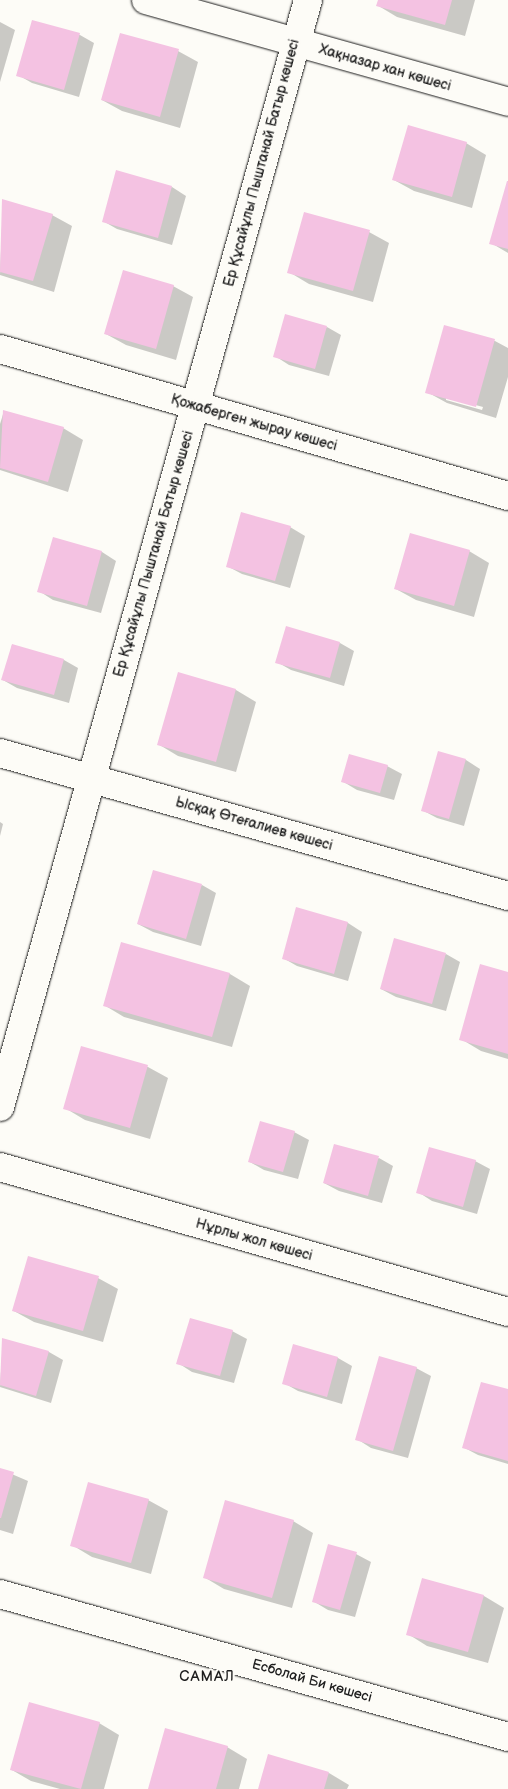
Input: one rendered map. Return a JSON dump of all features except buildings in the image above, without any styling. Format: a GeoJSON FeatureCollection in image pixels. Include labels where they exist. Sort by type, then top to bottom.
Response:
{"type":"FeatureCollection","features":[{"type":"Feature","properties":{"kind":"street","name":"Хақназар хан көшесі"},"geometry":{"type":"LineString","coordinates":[[146,0],[508,102]]}},
{"type":"Feature","properties":{"kind":"street","name":"Ер Құсайұлы Пыштанай Батыр көшесі"},"geometry":{"type":"LineString","coordinates":[[0,1107],[308,0]]}},
{"type":"Feature","properties":{"kind":"street","name":"Қожаберген жырау көшесі"},"geometry":{"type":"LineString","coordinates":[[0,349],[508,496]]}},
{"type":"Feature","properties":{"kind":"street","name":"Ысқақ Өтеғалиев көшесі"},"geometry":{"type":"LineString","coordinates":[[0,753],[508,896]]}},
{"type":"Feature","properties":{"kind":"street","name":"Нұрлы жол көшесі"},"geometry":{"type":"LineString","coordinates":[[0,1168],[508,1312]]}},
{"type":"Feature","properties":{"kind":"street","name":"Есболай Би көшесі"},"geometry":{"type":"LineString","coordinates":[[0,1594],[508,1737]]}},
{"type":"Feature","properties":{"kind":"district","name":"САМАЛ"},"geometry":{"type":"Point","coordinates":[207,1677]}}]}
